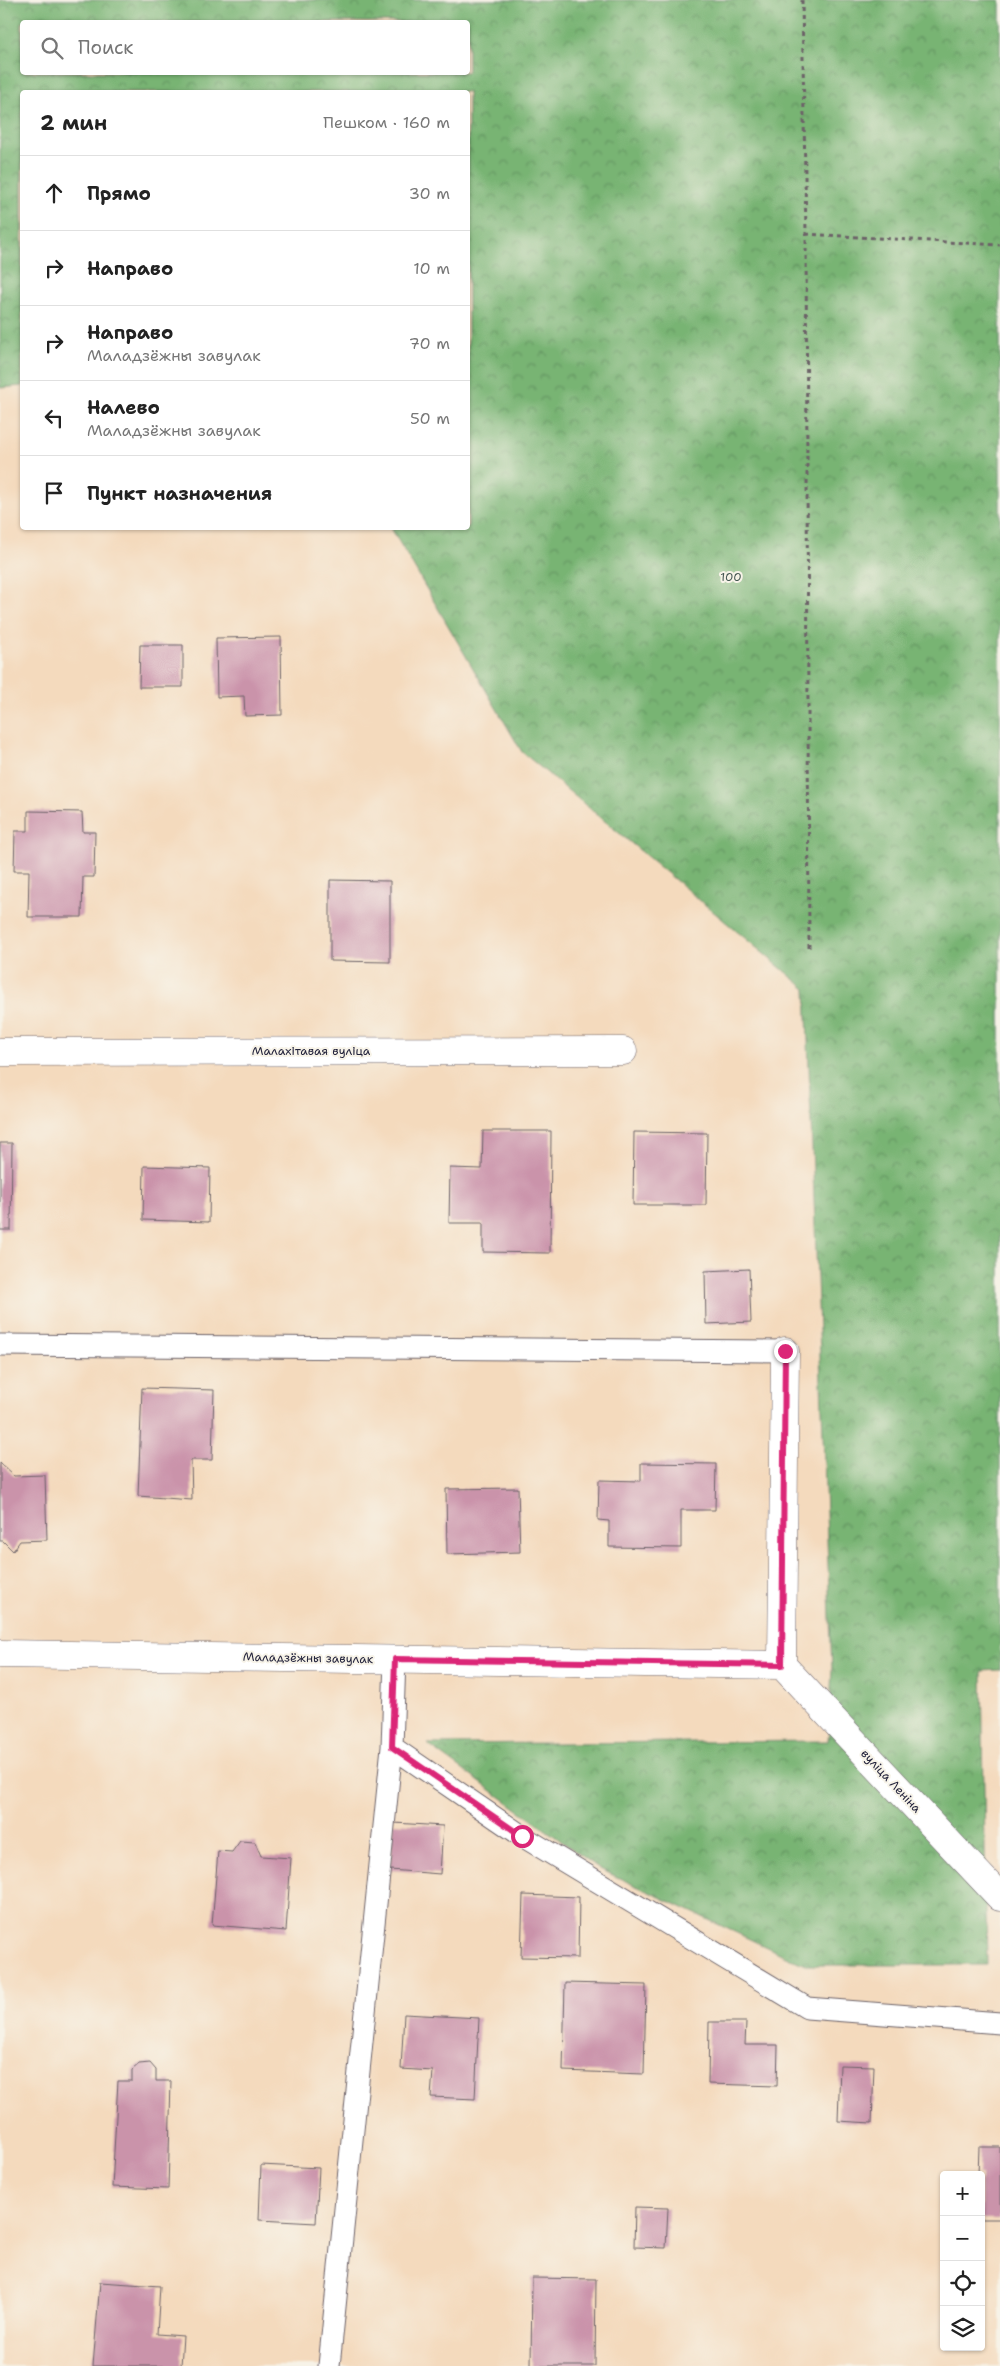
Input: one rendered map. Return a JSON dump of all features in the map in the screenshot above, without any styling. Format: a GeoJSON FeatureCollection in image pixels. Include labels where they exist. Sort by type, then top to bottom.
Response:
{"type":"FeatureCollection","features":[{"type":"Feature","properties":{"kind":"street","name":"Малахітавая вуліца"},"geometry":{"type":"LineString","coordinates":[[0,1052],[622,1050]]}},
{"type":"Feature","properties":{"kind":"street"},"geometry":{"type":"LineString","coordinates":[[782,1665],[785,1351]]}},
{"type":"Feature","properties":{"kind":"street","name":"Маладзёжны завулак"},"geometry":{"type":"LineString","coordinates":[[0,1654],[782,1665]]}},
{"type":"Feature","properties":{"kind":"street","name":"вуліца Леніна"},"geometry":{"type":"LineString","coordinates":[[782,1665],[1000,1897]]}},
{"type":"Feature","properties":{"kind":"lane"},"geometry":{"type":"LineString","coordinates":[[0,1345],[785,1351]]}},
{"type":"Feature","properties":{"kind":"lane"},"geometry":{"type":"LineString","coordinates":[[330,2366],[392,1747],[395,1659]]}},
{"type":"Feature","properties":{"kind":"lane"},"geometry":{"type":"LineString","coordinates":[[392,1747],[522,1836],[807,2008],[1000,2023]]}},
{"type":"Feature","properties":{"kind":"path"},"geometry":{"type":"LineString","coordinates":[[802,0],[806,234],[808,949]]}},
{"type":"Feature","properties":{"kind":"path"},"geometry":{"type":"LineString","coordinates":[[806,234],[1000,245]]}},
{"type":"Feature","properties":{"kind":"green space","name":"100"},"geometry":{"type":"Polygon","coordinates":[[[0,0],[1000,0],[1000,1670],[982,1671],[987,1965],[805,1965],[600,1869],[427,1744],[828,1741],[832,1670],[806,989],[522,752],[392,530],[470,530],[470,90],[20,90],[20,386],[0,388],[0,0]]]}},
{"type":"Feature","properties":{"kind":"building"},"geometry":{"type":"Polygon","coordinates":[[[281,637],[282,715],[245,716],[244,696],[217,697],[216,638],[281,637]]]}},
{"type":"Feature","properties":{"kind":"building"},"geometry":{"type":"Polygon","coordinates":[[[140,645],[183,645],[183,687],[139,687],[140,645]]]}},
{"type":"Feature","properties":{"kind":"building"},"geometry":{"type":"Polygon","coordinates":[[[28,811],[82,812],[83,832],[95,832],[94,877],[83,877],[82,917],[28,917],[29,871],[14,871],[15,831],[28,831],[28,811]]]}},
{"type":"Feature","properties":{"kind":"building"},"geometry":{"type":"Polygon","coordinates":[[[330,880],[390,881],[390,962],[330,961],[330,880]]]}},
{"type":"Feature","properties":{"kind":"building"},"geometry":{"type":"Polygon","coordinates":[[[483,1131],[551,1131],[550,1253],[483,1252],[483,1223],[449,1223],[450,1168],[482,1169],[483,1131]]]}},
{"type":"Feature","properties":{"kind":"building"},"geometry":{"type":"Polygon","coordinates":[[[634,1132],[707,1133],[706,1205],[633,1205],[634,1132]]]}},
{"type":"Feature","properties":{"kind":"building"},"geometry":{"type":"Polygon","coordinates":[[[0,1143],[12,1143],[11,1230],[0,1230],[0,1143]]]}},
{"type":"Feature","properties":{"kind":"building"},"geometry":{"type":"Polygon","coordinates":[[[144,1166],[210,1168],[209,1222],[143,1220],[144,1166]]]}},
{"type":"Feature","properties":{"kind":"building"},"geometry":{"type":"Polygon","coordinates":[[[749,1269],[751,1322],[706,1324],[705,1271],[749,1269]]]}},
{"type":"Feature","properties":{"kind":"building"},"geometry":{"type":"Polygon","coordinates":[[[142,1388],[214,1390],[212,1460],[191,1460],[192,1500],[138,1496],[142,1388]]]}},
{"type":"Feature","properties":{"kind":"building"},"geometry":{"type":"Polygon","coordinates":[[[0,1463],[14,1476],[45,1475],[47,1540],[20,1541],[13,1551],[3,1541],[0,1541],[0,1463]]]}},
{"type":"Feature","properties":{"kind":"building"},"geometry":{"type":"Polygon","coordinates":[[[641,1463],[716,1464],[715,1510],[681,1510],[681,1548],[609,1547],[609,1521],[598,1520],[599,1480],[641,1481],[641,1463]]]}},
{"type":"Feature","properties":{"kind":"building"},"geometry":{"type":"Polygon","coordinates":[[[518,1488],[520,1552],[447,1554],[446,1489],[518,1488]]]}},
{"type":"Feature","properties":{"kind":"building"},"geometry":{"type":"Polygon","coordinates":[[[394,1823],[443,1826],[440,1874],[390,1870],[394,1823]]]}},
{"type":"Feature","properties":{"kind":"building"},"geometry":{"type":"Polygon","coordinates":[[[240,1841],[255,1842],[261,1856],[291,1858],[286,1931],[212,1925],[218,1851],[232,1852],[240,1841]]]}},
{"type":"Feature","properties":{"kind":"building"},"geometry":{"type":"Polygon","coordinates":[[[523,1895],[579,1897],[578,1958],[521,1957],[523,1895]]]}},
{"type":"Feature","properties":{"kind":"building"},"geometry":{"type":"Polygon","coordinates":[[[565,1983],[646,1985],[644,2074],[563,2071],[565,1983]]]}},
{"type":"Feature","properties":{"kind":"building"},"geometry":{"type":"Polygon","coordinates":[[[404,2014],[479,2018],[475,2099],[431,2097],[433,2071],[401,2069],[404,2014]]]}},
{"type":"Feature","properties":{"kind":"building"},"geometry":{"type":"Polygon","coordinates":[[[709,2022],[746,2022],[745,2045],[778,2045],[777,2086],[708,2084],[709,2022]]]}},
{"type":"Feature","properties":{"kind":"building"},"geometry":{"type":"Polygon","coordinates":[[[150,2063],[156,2070],[156,2081],[171,2081],[168,2189],[112,2187],[118,2081],[132,2081],[132,2070],[139,2064],[150,2063]]]}},
{"type":"Feature","properties":{"kind":"building"},"geometry":{"type":"Polygon","coordinates":[[[840,2065],[874,2066],[872,2123],[838,2121],[840,2065]]]}},
{"type":"Feature","properties":{"kind":"building"},"geometry":{"type":"Polygon","coordinates":[[[979,2147],[1000,2147],[1000,2219],[985,2219],[985,2171],[978,2171],[979,2147]]]}},
{"type":"Feature","properties":{"kind":"building"},"geometry":{"type":"Polygon","coordinates":[[[261,2165],[319,2168],[316,2223],[259,2220],[261,2165]]]}},
{"type":"Feature","properties":{"kind":"building"},"geometry":{"type":"Polygon","coordinates":[[[635,2207],[668,2208],[666,2248],[634,2247],[635,2207]]]}},
{"type":"Feature","properties":{"kind":"building"},"geometry":{"type":"Polygon","coordinates":[[[532,2278],[596,2279],[595,2366],[531,2366],[532,2278]]]}},
{"type":"Feature","properties":{"kind":"building"},"geometry":{"type":"Polygon","coordinates":[[[100,2282],[160,2286],[157,2334],[183,2336],[181,2366],[93,2366],[100,2282]]]}},
{"type":"Feature","properties":{"kind":"route"},"geometry":{"type":"LineString","coordinates":[[522,1836],[392,1747],[395,1659],[782,1665],[785,1351]]}}]}
